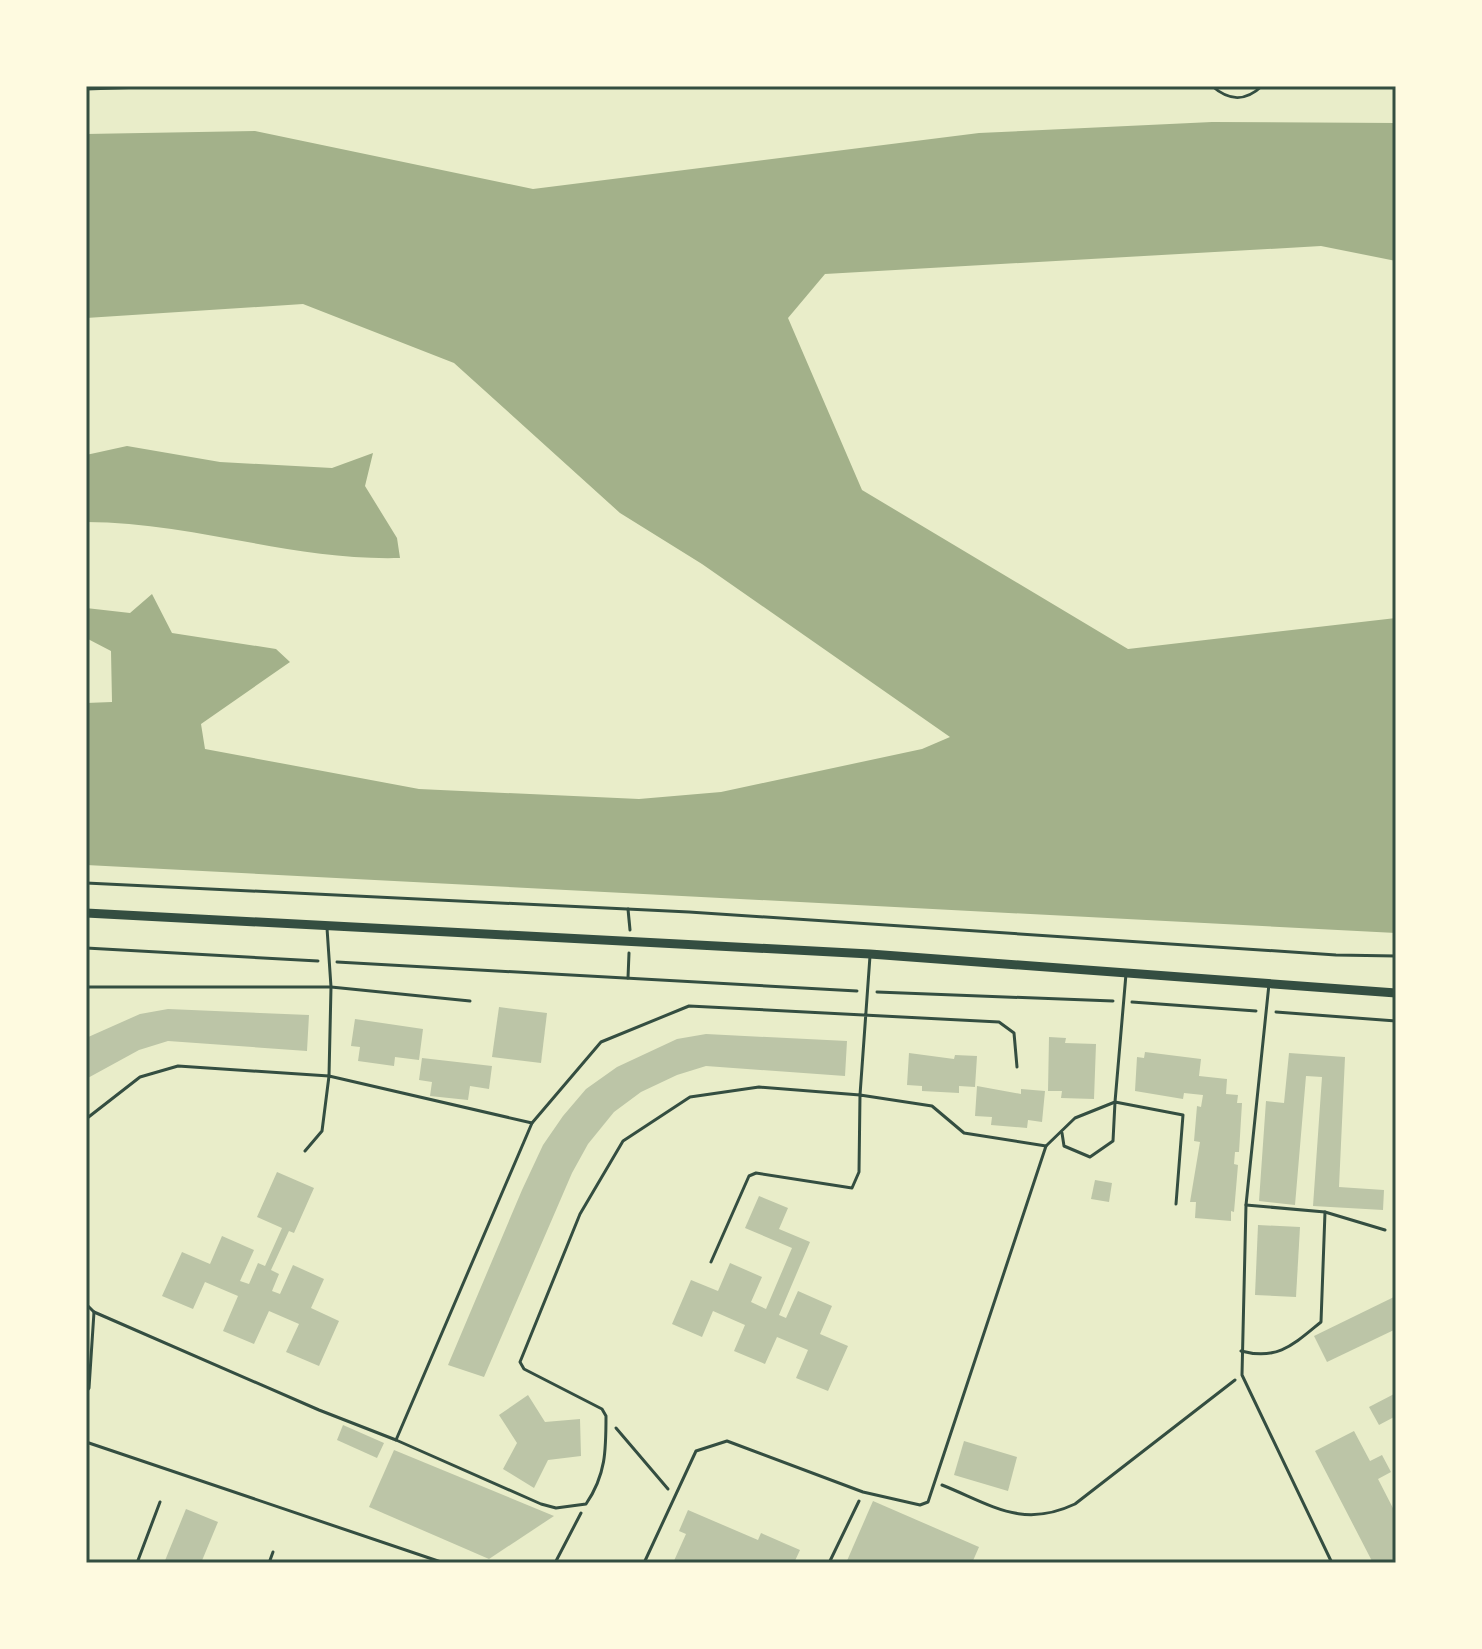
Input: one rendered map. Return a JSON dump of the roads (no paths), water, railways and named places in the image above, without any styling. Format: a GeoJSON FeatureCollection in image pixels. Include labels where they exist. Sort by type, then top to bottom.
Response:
{"type":"FeatureCollection","features":[{"type":"Feature","properties":{"kind":"street"},"geometry":{"type":"LineString","coordinates":[[86,913],[870,954],[1396,993]]}},
{"type":"Feature","properties":{"kind":"lane"},"geometry":{"type":"LineString","coordinates":[[305,1151],[322,1131],[329,1076],[331,987],[327,924]]}},
{"type":"Feature","properties":{"kind":"lane"},"geometry":{"type":"LineString","coordinates":[[711,1262],[749,1176],[756,1173],[852,1188],[859,1172],[860,1095],[870,954]]}},
{"type":"Feature","properties":{"kind":"lane"},"geometry":{"type":"LineString","coordinates":[[1062,1133],[1064,1146],[1090,1157],[1113,1141],[1126,973]]}},
{"type":"Feature","properties":{"kind":"lane"},"geometry":{"type":"LineString","coordinates":[[1269,984],[1246,1205],[1242,1375],[1332,1563]]}},
{"type":"Feature","properties":{"kind":"lane"},"geometry":{"type":"LineString","coordinates":[[86,987],[331,987],[470,1001]]}},
{"type":"Feature","properties":{"kind":"lane"},"geometry":{"type":"LineString","coordinates":[[396,1440],[532,1123],[601,1042],[689,1006],[867,1013],[999,1022],[1014,1033],[1017,1067]]}},
{"type":"Feature","properties":{"kind":"lane"},"geometry":{"type":"LineString","coordinates":[[86,1119],[140,1077],[178,1066],[329,1076],[532,1123]]}},
{"type":"Feature","properties":{"kind":"lane"},"geometry":{"type":"LineString","coordinates":[[86,1304],[94,1312],[541,1504],[556,1508],[586,1504],[598,1486],[606,1462],[606,1416],[602,1409],[524,1369],[520,1362],[580,1214],[623,1141],[690,1097],[759,1087],[860,1095],[932,1106],[964,1133],[1046,1146]]}},
{"type":"Feature","properties":{"kind":"lane"},"geometry":{"type":"LineString","coordinates":[[644,1563],[696,1451],[727,1441],[863,1492],[920,1505],[928,1502],[1046,1146],[1075,1118],[1115,1102],[1183,1115],[1176,1204]]}},
{"type":"Feature","properties":{"kind":"lane"},"geometry":{"type":"LineString","coordinates":[[1246,1205],[1325,1212],[1385,1230]]}},
{"type":"Feature","properties":{"kind":"lane"},"geometry":{"type":"LineString","coordinates":[[1241,1351],[1261,1356],[1292,1346],[1321,1322],[1325,1212]]}},
{"type":"Feature","properties":{"kind":"lane"},"geometry":{"type":"LineString","coordinates":[[86,1392],[89,1388],[94,1312]]}},
{"type":"Feature","properties":{"kind":"lane"},"geometry":{"type":"LineString","coordinates":[[86,1442],[444,1563]]}},
{"type":"Feature","properties":{"kind":"lane"},"geometry":{"type":"LineString","coordinates":[[137,1563],[160,1502]]}},
{"type":"Feature","properties":{"kind":"lane"},"geometry":{"type":"LineString","coordinates":[[269,1563],[273,1552]]}}]}
